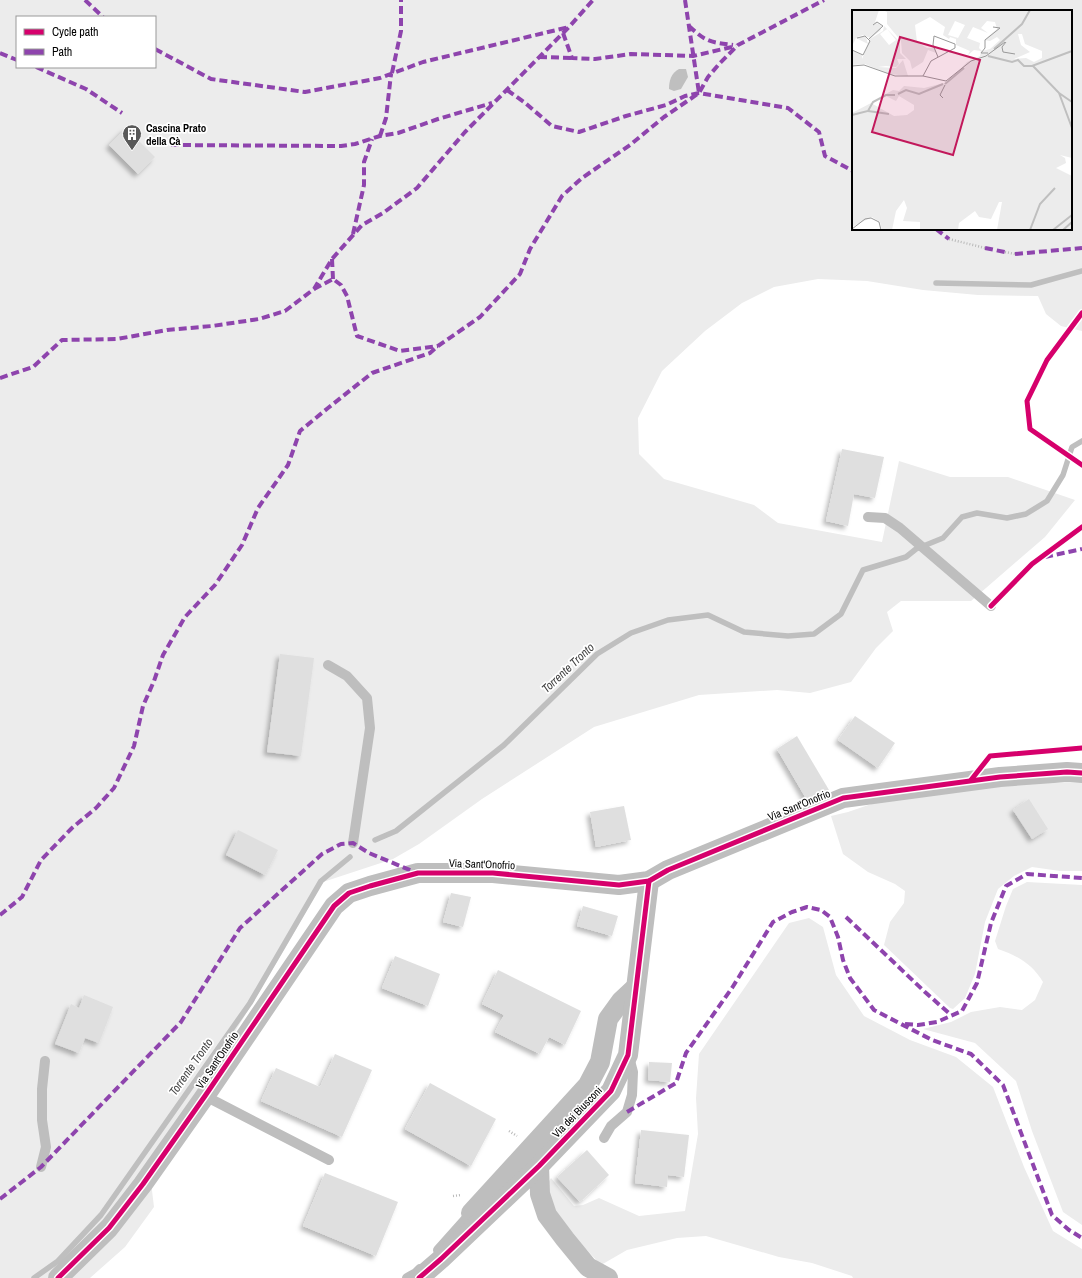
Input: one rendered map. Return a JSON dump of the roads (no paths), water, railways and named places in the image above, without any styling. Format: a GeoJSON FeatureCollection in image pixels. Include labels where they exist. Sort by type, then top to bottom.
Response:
{"type":"FeatureCollection","features":[{"type":"Feature","properties":{"kind":"street","name":"Via Sant'Onofrio"},"geometry":{"type":"LineString","coordinates":[[58,1278],[109,1228],[143,1184],[205,1096],[334,906],[349,893],[418,873],[493,873],[619,885],[649,881],[668,870],[843,798],[1000,777],[1068,772],[1082,773]]}},
{"type":"Feature","properties":{"kind":"street","name":"Via dei Biusconi"},"geometry":{"type":"LineString","coordinates":[[419,1278],[539,1166],[611,1091],[628,1055],[649,881]]}},
{"type":"Feature","properties":{"kind":"street","name":"Via dei Biusconi"},"geometry":{"type":"LineString","coordinates":[[471,1213],[588,1085],[600,1062],[608,1019],[621,1001],[636,987]]}},
{"type":"Feature","properties":{"kind":"street"},"geometry":{"type":"LineString","coordinates":[[539,1166],[540,1194],[547,1215],[588,1267],[608,1278]]}},
{"type":"Feature","properties":{"kind":"lane"},"geometry":{"type":"LineString","coordinates":[[868,517],[885,518],[900,528],[991,606]]}},
{"type":"Feature","properties":{"kind":"lane"},"geometry":{"type":"LineString","coordinates":[[328,665],[347,676],[367,698],[370,728],[353,843]]}},
{"type":"Feature","properties":{"kind":"lane"},"geometry":{"type":"LineString","coordinates":[[604,1138],[611,1126],[627,1112],[632,1095],[633,1072],[628,1055]]}},
{"type":"Feature","properties":{"kind":"lane"},"geometry":{"type":"LineString","coordinates":[[41,1168],[46,1147],[42,1120],[42,1089],[45,1061]]}},
{"type":"Feature","properties":{"kind":"lane"},"geometry":{"type":"LineString","coordinates":[[205,1096],[329,1160]]}},
{"type":"Feature","properties":{"kind":"lane"},"geometry":{"type":"LineString","coordinates":[[407,1278],[416,1273],[471,1213]]}},
{"type":"Feature","properties":{"kind":"waterway"},"geometry":{"type":"LineString","coordinates":[[936,283],[1031,285],[1082,271]]}},
{"type":"Feature","properties":{"kind":"waterway","name":"Torrente Tronto"},"geometry":{"type":"LineString","coordinates":[[375,840],[396,831],[504,745],[597,654],[631,633],[668,620],[708,615],[744,632],[788,636],[814,634],[841,614],[863,570],[906,557],[916,549],[943,538],[962,517],[977,513],[1007,518],[1026,514],[1047,501],[1063,475],[1072,447],[1082,441]]}},
{"type":"Feature","properties":{"kind":"waterway","name":"Torrente Tronto"},"geometry":{"type":"LineString","coordinates":[[34,1278],[58,1261],[101,1215],[250,1003],[321,881],[350,857]]}},
{"type":"Feature","properties":{"kind":"place","name":"Cascina Prato della Cà"},"geometry":{"type":"Point","coordinates":[132,151]}}]}
